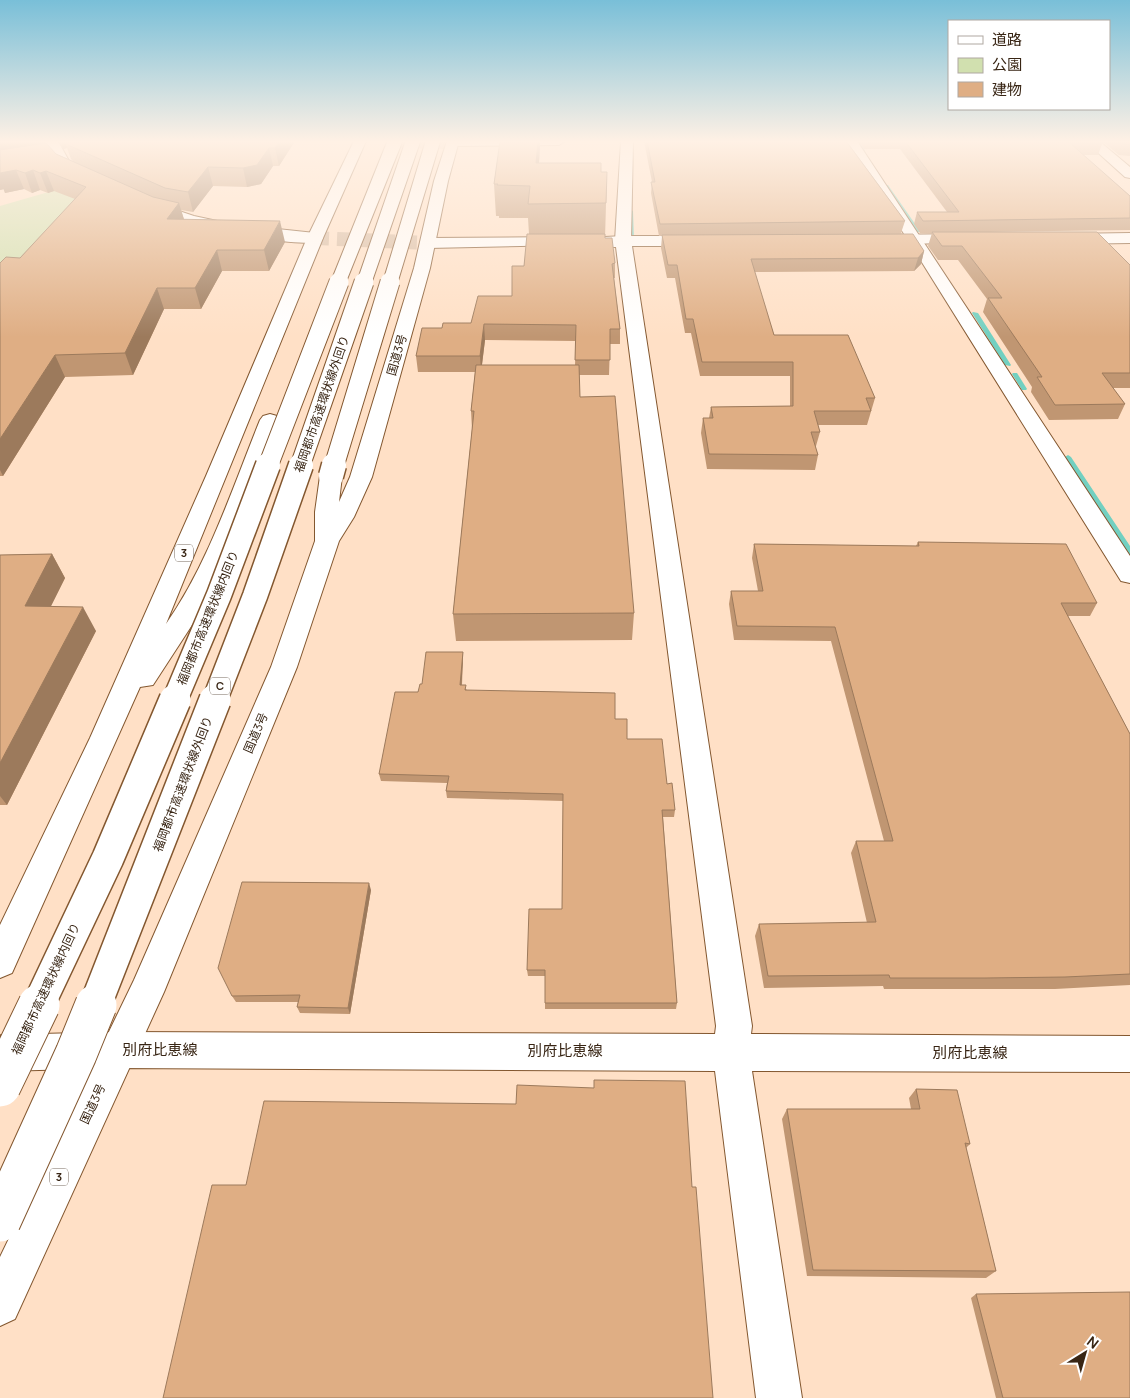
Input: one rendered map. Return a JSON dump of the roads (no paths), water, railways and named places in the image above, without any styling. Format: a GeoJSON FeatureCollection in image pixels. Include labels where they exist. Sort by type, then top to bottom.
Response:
{"type":"FeatureCollection","features":[{"type":"Feature","properties":{"kind":"main road"},"geometry":{"type":"LineString","coordinates":[[152,206],[165,212],[204,222],[252,231],[315,238]]}},
{"type":"Feature","properties":{"kind":"main road","name":"3"},"geometry":{"type":"LineString","coordinates":[[0,962],[104,738],[217,476],[330,206]]}},
{"type":"Feature","properties":{"kind":"main road"},"geometry":{"type":"LineString","coordinates":[[104,738],[192,605],[217,557],[352,206]]}},
{"type":"Feature","properties":{"kind":"main road","name":"福岡都市高速環状線内回り"},"geometry":{"type":"LineString","coordinates":[[0,1086],[108,858],[219,595],[306,365],[369,206]]}},
{"type":"Feature","properties":{"kind":"main road","name":"福岡都市高速環状線外回り"},"geometry":{"type":"LineString","coordinates":[[0,1221],[76,1054],[255,596],[390,206]]}},
{"type":"Feature","properties":{"kind":"main road"},"geometry":{"type":"LineString","coordinates":[[327,541],[326,512],[331,476],[413,206]]}},
{"type":"Feature","properties":{"kind":"main road","name":"国道3号"},"geometry":{"type":"LineString","coordinates":[[0,1304],[146,992],[284,667],[318,575],[327,541],[343,517],[361,477],[428,242],[436,206]]}},
{"type":"Feature","properties":{"kind":"main road"},"geometry":{"type":"LineString","coordinates":[[624,206],[622,242],[734,1026],[731,1052],[779,1398]]}},
{"type":"Feature","properties":{"kind":"main road"},"geometry":{"type":"LineString","coordinates":[[893,206],[1130,576]]}},
{"type":"Feature","properties":{"kind":"main road"},"geometry":{"type":"LineString","coordinates":[[1052,239],[1130,238]]}},
{"type":"Feature","properties":{"kind":"main road"},"geometry":{"type":"LineString","coordinates":[[867,240],[984,239]]}},
{"type":"Feature","properties":{"kind":"main road"},"geometry":{"type":"LineString","coordinates":[[428,242],[711,241]]}},
{"type":"Feature","properties":{"kind":"main road","name":"別府比恵線"},"geometry":{"type":"LineString","coordinates":[[0,1053],[118,1050],[1130,1054]]}},
{"type":"Feature","properties":{"kind":"waterway"},"geometry":{"type":"LineString","coordinates":[[900,206],[918,231]]}},
{"type":"Feature","properties":{"kind":"waterway"},"geometry":{"type":"LineString","coordinates":[[631,211],[632,238]]}},
{"type":"Feature","properties":{"kind":"waterway"},"geometry":{"type":"LineString","coordinates":[[975,313],[1008,365]]}},
{"type":"Feature","properties":{"kind":"waterway"},"geometry":{"type":"LineString","coordinates":[[1015,374],[1024,389]]}},
{"type":"Feature","properties":{"kind":"waterway"},"geometry":{"type":"LineString","coordinates":[[1068,457],[1130,552]]}},
{"type":"Feature","properties":{"kind":"tunnel"},"geometry":{"type":"LineString","coordinates":[[315,238],[428,243]]}}]}
